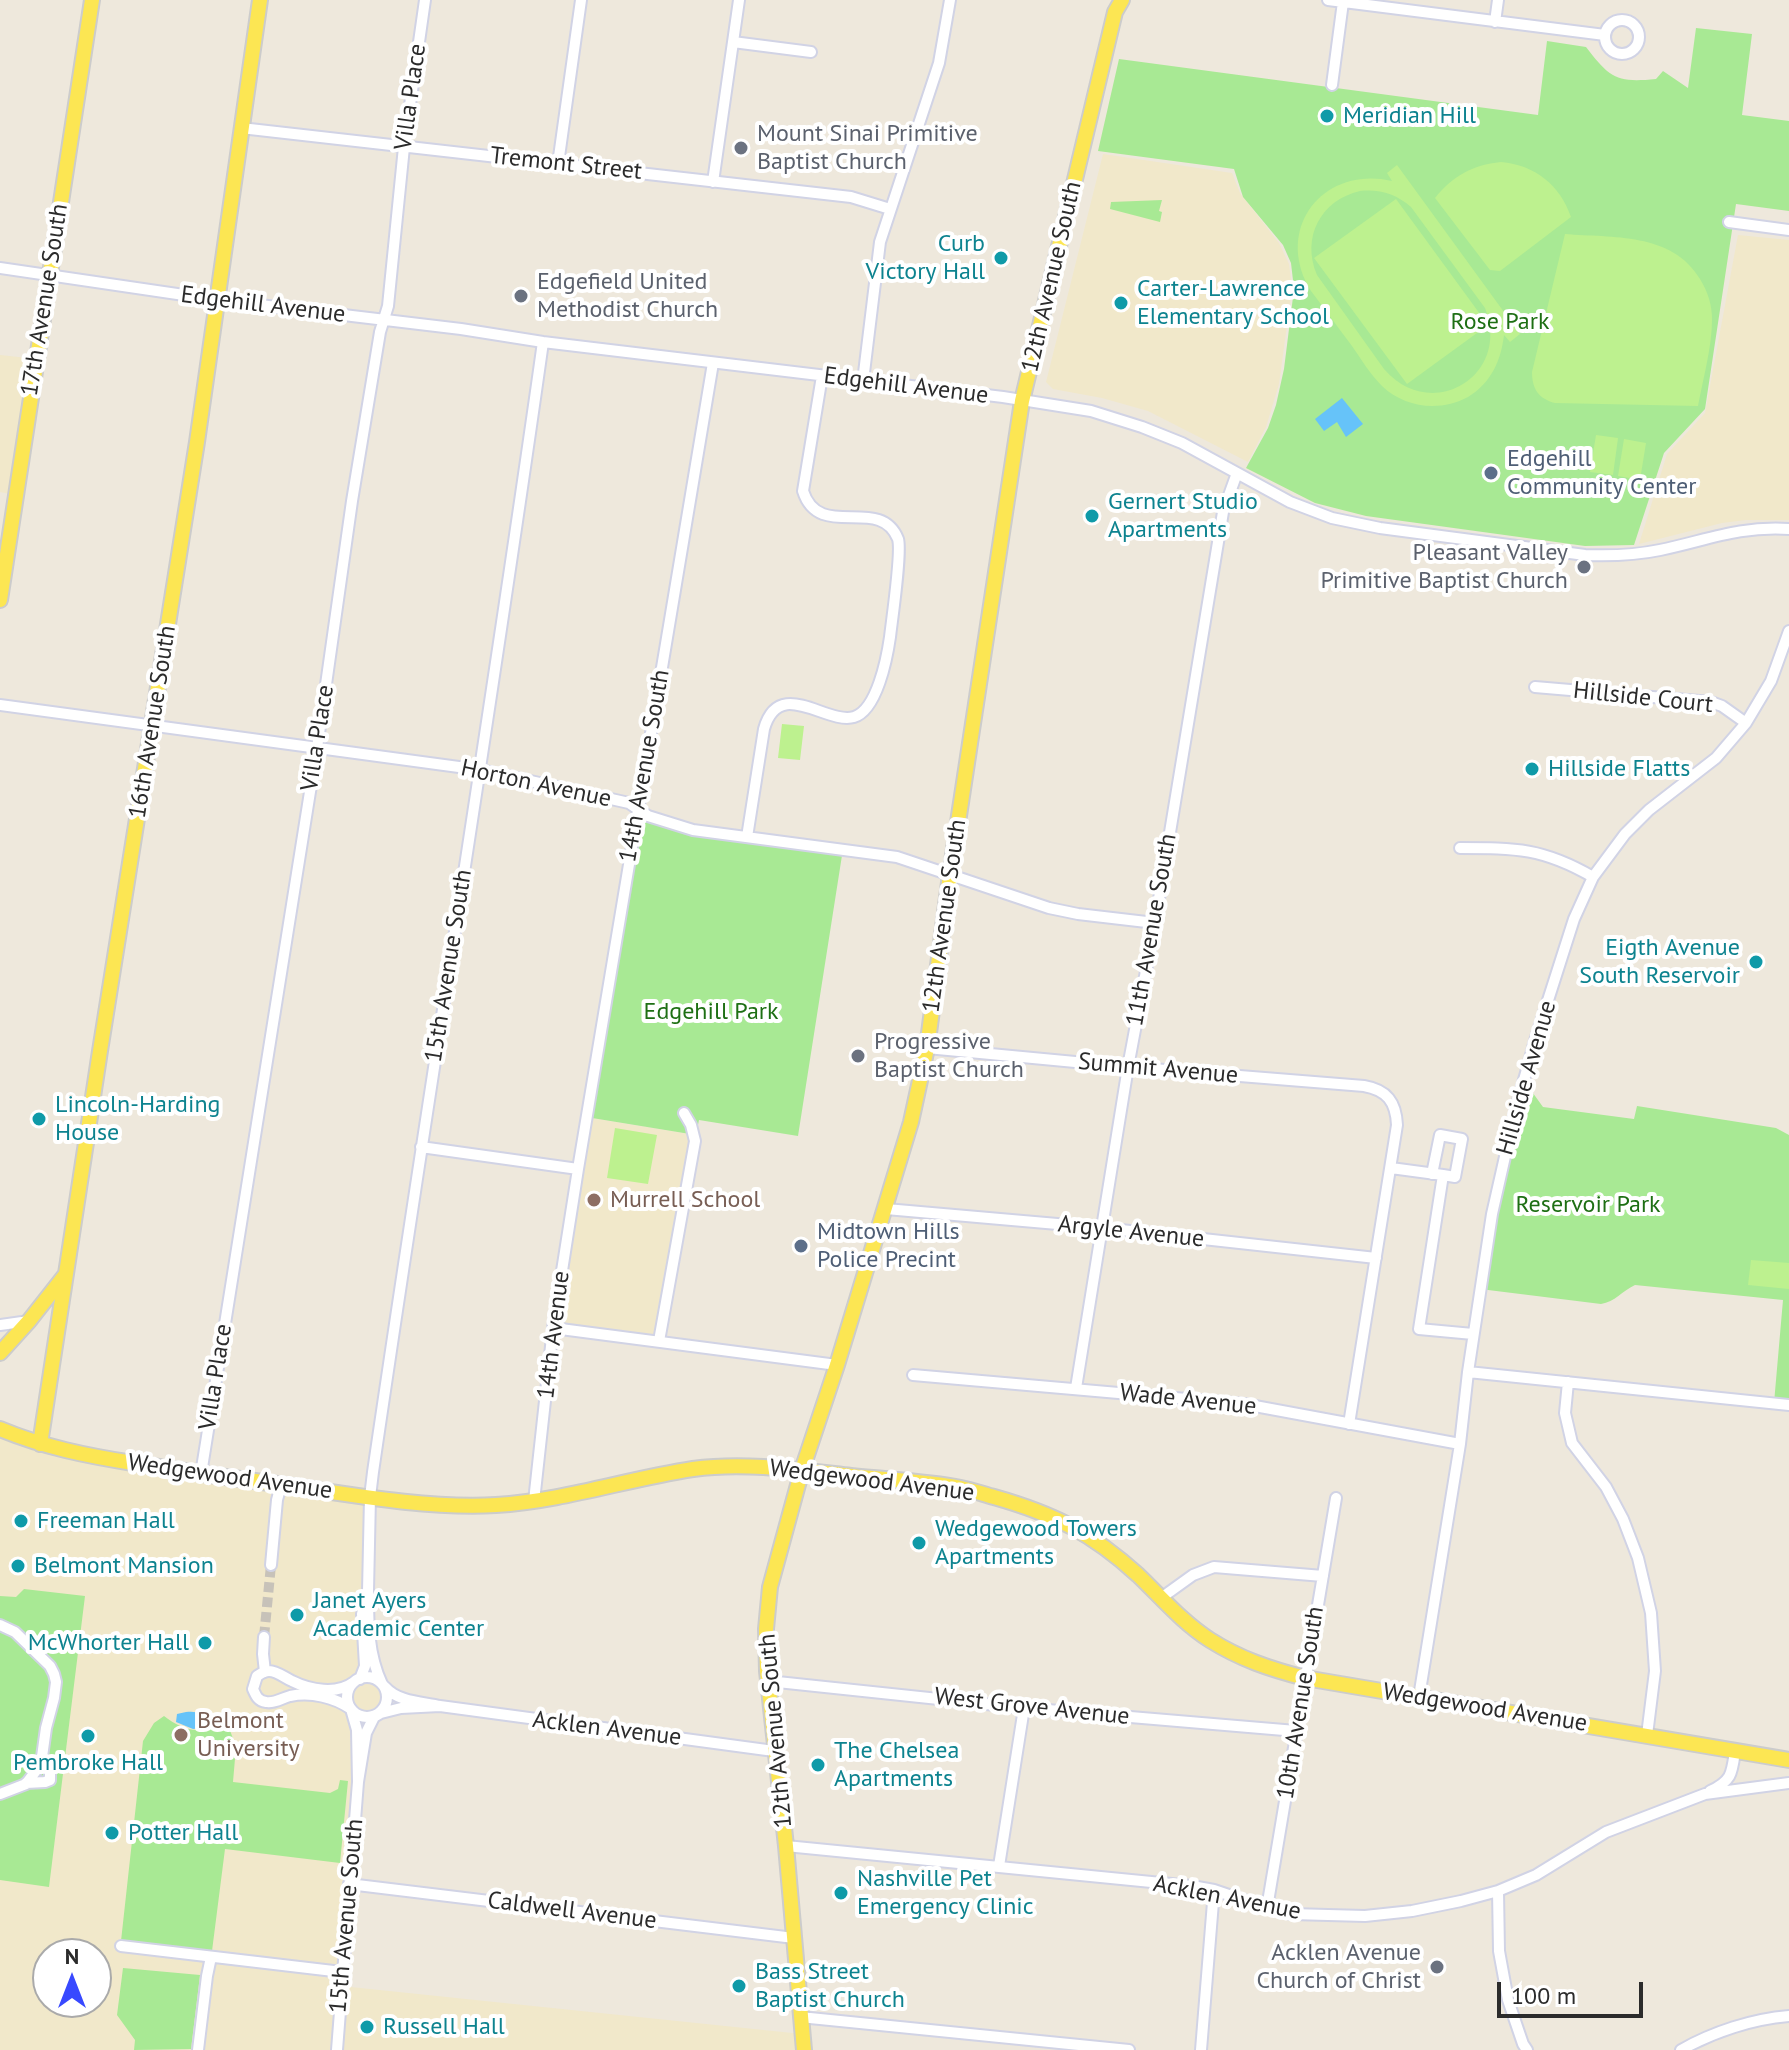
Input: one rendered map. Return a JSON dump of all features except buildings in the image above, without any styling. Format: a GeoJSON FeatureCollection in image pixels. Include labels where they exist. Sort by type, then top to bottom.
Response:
{"type":"FeatureCollection","features":[{"type":"Feature","properties":{"kind":"main road","name":"17th Avenue South"},"geometry":{"type":"LineString","coordinates":[[0,600],[92,0]]}},
{"type":"Feature","properties":{"kind":"main road","name":"16th Avenue South"},"geometry":{"type":"LineString","coordinates":[[40,1444],[153,727],[260,0]]}},
{"type":"Feature","properties":{"kind":"main road","name":"12th Avenue South"},"geometry":{"type":"LineString","coordinates":[[804,2050],[768,1681],[766,1651],[770,1587],[802,1470],[911,1122],[927,1048],[1022,401],[1116,4]]}},
{"type":"Feature","properties":{"kind":"main road"},"geometry":{"type":"LineString","coordinates":[[0,1353],[66,1273]]}},
{"type":"Feature","properties":{"kind":"main road","name":"Wedgewood Avenue"},"geometry":{"type":"LineString","coordinates":[[0,1429],[73,1453],[281,1485],[452,1505],[534,1501],[696,1469],[736,1467],[802,1470],[962,1488],[1020,1504],[1067,1522],[1102,1545],[1179,1616],[1209,1639],[1255,1664],[1305,1678],[1789,1760]]}},
{"type":"Feature","properties":{"kind":"street","name":"Villa Place"},"geometry":{"type":"LineString","coordinates":[[201,1474],[317,748],[352,501],[388,306],[404,147],[425,0]]}},
{"type":"Feature","properties":{"kind":"street"},"geometry":{"type":"LineString","coordinates":[[558,164],[581,0]]}},
{"type":"Feature","properties":{"kind":"street"},"geometry":{"type":"LineString","coordinates":[[713,182],[739,0]]}},
{"type":"Feature","properties":{"kind":"street"},"geometry":{"type":"LineString","coordinates":[[863,381],[880,242],[939,63],[950,0]]}},
{"type":"Feature","properties":{"kind":"street"},"geometry":{"type":"LineString","coordinates":[[1328,0],[1605,35]]}},
{"type":"Feature","properties":{"kind":"street"},"geometry":{"type":"LineString","coordinates":[[1495,22],[1498,0]]}},
{"type":"Feature","properties":{"kind":"street"},"geometry":{"type":"LineString","coordinates":[[1332,85],[1343,2]]}},
{"type":"Feature","properties":{"kind":"street"},"geometry":{"type":"LineString","coordinates":[[733,42],[811,52]]}},
{"type":"Feature","properties":{"kind":"street","name":"Tremont Street"},"geometry":{"type":"LineString","coordinates":[[241,128],[851,197],[890,209]]}},
{"type":"Feature","properties":{"kind":"street"},"geometry":{"type":"LineString","coordinates":[[1729,222],[1789,230]]}},
{"type":"Feature","properties":{"kind":"street","name":"Edgehill Avenue"},"geometry":{"type":"LineString","coordinates":[[0,268],[218,300],[1091,411],[1182,443],[1290,502],[1332,518],[1380,528],[1585,555],[1658,551],[1742,530],[1789,529]]}},
{"type":"Feature","properties":{"kind":"street","name":"15th Avenue South"},"geometry":{"type":"LineString","coordinates":[[384,1686],[370,1648],[370,1497],[543,342]]}},
{"type":"Feature","properties":{"kind":"street","name":"14th Avenue South"},"geometry":{"type":"LineString","coordinates":[[578,1169],[713,363]]}},
{"type":"Feature","properties":{"kind":"street"},"geometry":{"type":"LineString","coordinates":[[747,837],[763,737],[770,716],[781,707],[795,704],[843,717],[855,717],[868,707],[875,695],[890,638],[899,548],[896,537],[888,526],[876,519],[820,514],[809,505],[803,491],[822,376]]}},
{"type":"Feature","properties":{"kind":"street","name":"11th Avenue South"},"geometry":{"type":"LineString","coordinates":[[1076,1388],[1223,512],[1237,473]]}},
{"type":"Feature","properties":{"kind":"street","name":"Hillside Avenue"},"geometry":{"type":"LineString","coordinates":[[1419,1697],[1460,1444],[1492,1214],[1516,1108],[1574,919],[1593,877],[1614,847],[1638,820],[1716,758],[1746,723],[1771,681],[1789,631]]}},
{"type":"Feature","properties":{"kind":"street","name":"Hillside Court"},"geometry":{"type":"LineString","coordinates":[[1535,687],[1711,702],[1746,723]]}},
{"type":"Feature","properties":{"kind":"street","name":"Horton Avenue"},"geometry":{"type":"LineString","coordinates":[[0,705],[481,770],[629,803],[648,816],[693,830],[897,857],[1049,908],[1155,923]]}},
{"type":"Feature","properties":{"kind":"street"},"geometry":{"type":"LineString","coordinates":[[1460,848],[1527,850],[1550,855],[1593,877]]}},
{"type":"Feature","properties":{"kind":"street","name":"Summit Avenue"},"geometry":{"type":"LineString","coordinates":[[927,1048],[1370,1087],[1388,1095],[1396,1109],[1391,1168]]}},
{"type":"Feature","properties":{"kind":"street"},"geometry":{"type":"LineString","coordinates":[[659,1341],[695,1141],[684,1113]]}},
{"type":"Feature","properties":{"kind":"street"},"geometry":{"type":"LineString","coordinates":[[421,1147],[578,1169]]}},
{"type":"Feature","properties":{"kind":"street"},"geometry":{"type":"LineString","coordinates":[[1349,1424],[1391,1168],[1438,1175],[1419,1329],[1473,1334]]}},
{"type":"Feature","properties":{"kind":"street","name":"14th Avenue"},"geometry":{"type":"LineString","coordinates":[[534,1501],[553,1328],[578,1169]]}},
{"type":"Feature","properties":{"kind":"street","name":"Argyle Avenue"},"geometry":{"type":"LineString","coordinates":[[886,1209],[1103,1228],[1376,1258]]}},
{"type":"Feature","properties":{"kind":"street"},"geometry":{"type":"LineString","coordinates":[[0,1325],[29,1321]]}},
{"type":"Feature","properties":{"kind":"street"},"geometry":{"type":"LineString","coordinates":[[553,1328],[837,1365]]}},
{"type":"Feature","properties":{"kind":"street"},"geometry":{"type":"LineString","coordinates":[[1468,1372],[1789,1405]]}},
{"type":"Feature","properties":{"kind":"street","name":"Wade Avenue"},"geometry":{"type":"LineString","coordinates":[[913,1375],[1244,1404],[1460,1444]]}},
{"type":"Feature","properties":{"kind":"street"},"geometry":{"type":"LineString","coordinates":[[1568,1382],[1565,1413],[1572,1443],[1606,1487],[1623,1519],[1638,1558],[1651,1613],[1655,1671],[1647,1735]]}},
{"type":"Feature","properties":{"kind":"street"},"geometry":{"type":"LineString","coordinates":[[271,1565],[281,1485]]}},
{"type":"Feature","properties":{"kind":"street","name":"10th Avenue South"},"geometry":{"type":"LineString","coordinates":[[1267,1908],[1336,1498]]}},
{"type":"Feature","properties":{"kind":"street"},"geometry":{"type":"LineString","coordinates":[[1161,1598],[1193,1575],[1214,1567],[1323,1576]]}},
{"type":"Feature","properties":{"kind":"street","name":"15th Avenue South"},"geometry":{"type":"LineString","coordinates":[[357,1680],[365,1666],[362,1614],[368,1591]]}},
{"type":"Feature","properties":{"kind":"street"},"geometry":{"type":"LineString","coordinates":[[0,1625],[19,1635],[53,1671],[56,1690],[46,1728],[43,1758],[35,1774],[26,1783],[0,1794]]}},
{"type":"Feature","properties":{"kind":"street"},"geometry":{"type":"LineString","coordinates":[[264,1637],[263,1654],[271,1672],[284,1680],[285,1690],[281,1697],[268,1702]]}},
{"type":"Feature","properties":{"kind":"street"},"geometry":{"type":"LineString","coordinates":[[271,1672],[301,1686],[323,1689],[344,1688],[357,1680],[373,1678],[384,1686],[388,1695],[387,1704],[377,1715],[361,1716],[334,1699],[308,1695],[268,1702],[256,1696],[253,1686],[257,1676],[271,1672]]}},
{"type":"Feature","properties":{"kind":"street"},"geometry":{"type":"LineString","coordinates":[[351,1709],[347,1695],[357,1680]]}},
{"type":"Feature","properties":{"kind":"street","name":"West Grove Avenue"},"geometry":{"type":"LineString","coordinates":[[768,1681],[1024,1708],[1296,1731]]}},
{"type":"Feature","properties":{"kind":"street","name":"Acklen Avenue"},"geometry":{"type":"LineString","coordinates":[[384,1686],[400,1698],[440,1706],[774,1751]]}},
{"type":"Feature","properties":{"kind":"street","name":"Acklen Avenue"},"geometry":{"type":"LineString","coordinates":[[377,1715],[401,1708],[440,1706]]}},
{"type":"Feature","properties":{"kind":"street"},"geometry":{"type":"LineString","coordinates":[[999,1866],[1024,1708]]}},
{"type":"Feature","properties":{"kind":"street","name":"15th Avenue South"},"geometry":{"type":"LineString","coordinates":[[351,1709],[357,1730],[358,1782]]}},
{"type":"Feature","properties":{"kind":"street","name":"15th Avenue South"},"geometry":{"type":"LineString","coordinates":[[337,2050],[358,1782],[366,1733],[377,1715]]}},
{"type":"Feature","properties":{"kind":"street"},"geometry":{"type":"LineString","coordinates":[[1705,1794],[1721,1786],[1731,1776],[1735,1751]]}},
{"type":"Feature","properties":{"kind":"street","name":"Acklen Avenue"},"geometry":{"type":"LineString","coordinates":[[786,1846],[1192,1886],[1291,1914],[1365,1916],[1412,1911],[1498,1891],[1536,1875],[1606,1832],[1705,1794],[1789,1783]]}},
{"type":"Feature","properties":{"kind":"street","name":"Caldwell Avenue"},"geometry":{"type":"LineString","coordinates":[[349,1884],[794,1938]]}},
{"type":"Feature","properties":{"kind":"street"},"geometry":{"type":"LineString","coordinates":[[1201,2050],[1214,1890]]}},
{"type":"Feature","properties":{"kind":"street"},"geometry":{"type":"LineString","coordinates":[[1498,1891],[1499,1951],[1508,2000],[1527,2050]]}},
{"type":"Feature","properties":{"kind":"street"},"geometry":{"type":"LineString","coordinates":[[121,1946],[342,1972]]}},
{"type":"Feature","properties":{"kind":"street"},"geometry":{"type":"LineString","coordinates":[[198,2050],[211,1957]]}},
{"type":"Feature","properties":{"kind":"street"},"geometry":{"type":"LineString","coordinates":[[1681,2050],[1733,2028],[1789,2016]]}},
{"type":"Feature","properties":{"kind":"street"},"geometry":{"type":"LineString","coordinates":[[800,2017],[1129,2050]]}},
{"type":"Feature","properties":{"kind":"shaded area"},"geometry":{"type":"Polygon","coordinates":[[[1103,154],[1232,173],[1240,193],[1279,243],[1289,264],[1292,288],[1279,384],[1266,427],[1248,462],[1148,411],[1053,389],[1046,382],[1103,154]]]}},
{"type":"Feature","properties":{"kind":"shaded area"},"geometry":{"type":"Polygon","coordinates":[[[1738,235],[1789,240],[1789,520],[1722,523],[1639,544],[1667,454],[1705,413],[1738,235]]]}},
{"type":"Feature","properties":{"kind":"shaded area"},"geometry":{"type":"Polygon","coordinates":[[[0,355],[36,359],[16,495],[0,492],[0,355]]]}},
{"type":"Feature","properties":{"kind":"shaded area"},"geometry":{"type":"Polygon","coordinates":[[[586,1117],[696,1135],[659,1341],[553,1328],[586,1117]]]}},
{"type":"Feature","properties":{"kind":"shaded area","name":"Belmont University"},"geometry":{"type":"Polygon","coordinates":[[[0,1429],[73,1453],[370,1497],[369,1676],[377,1679],[387,1699],[380,1713],[365,1717],[341,1986],[802,2034],[803,2050],[0,2050],[0,1429]]]}},
{"type":"Feature","properties":{"kind":"green space","name":"Rose Park"},"geometry":{"type":"Polygon","coordinates":[[[1696,28],[1752,34],[1742,115],[1789,121],[1789,211],[1736,204],[1705,409],[1664,453],[1634,545],[1585,546],[1366,516],[1315,503],[1246,468],[1268,428],[1284,369],[1294,289],[1291,263],[1283,245],[1243,197],[1234,169],[1098,151],[1119,59],[1538,115],[1547,41],[1586,47],[1601,66],[1623,79],[1656,79],[1663,71],[1688,88],[1696,28]]]}},
{"type":"Feature","properties":{"kind":"green space"},"geometry":{"type":"Polygon","coordinates":[[[1501,162],[1525,167],[1545,179],[1560,195],[1571,217],[1500,271],[1490,270],[1435,198],[1464,173],[1501,162]]]}},
{"type":"Feature","properties":{"kind":"green space"},"geometry":{"type":"Polygon","coordinates":[[[1397,165],[1520,334],[1510,342],[1504,335],[1500,354],[1489,378],[1468,397],[1457,402],[1435,406],[1412,403],[1382,386],[1311,291],[1301,268],[1298,245],[1302,225],[1311,207],[1326,192],[1345,183],[1367,179],[1392,181],[1387,173],[1397,165]],[[1367,191],[1346,196],[1325,212],[1318,222],[1311,247],[1317,275],[1384,369],[1403,385],[1423,392],[1444,392],[1462,385],[1477,372],[1487,354],[1490,332],[1485,308],[1411,207],[1387,193],[1367,191]]]}},
{"type":"Feature","properties":{"kind":"green space"},"geometry":{"type":"Polygon","coordinates":[[[1396,199],[1488,325],[1407,384],[1314,258],[1396,199]]]}},
{"type":"Feature","properties":{"kind":"green space"},"geometry":{"type":"Polygon","coordinates":[[[1162,200],[1160,222],[1110,209],[1111,202],[1162,200]]]}},
{"type":"Feature","properties":{"kind":"green space"},"geometry":{"type":"Polygon","coordinates":[[[1565,234],[1640,240],[1657,245],[1688,264],[1700,279],[1709,299],[1712,330],[1698,406],[1555,403],[1538,392],[1532,372],[1565,234]]]}},
{"type":"Feature","properties":{"kind":"green space"},"geometry":{"type":"Polygon","coordinates":[[[1596,435],[1618,438],[1613,475],[1590,472],[1596,435]]]}},
{"type":"Feature","properties":{"kind":"green space"},"geometry":{"type":"Polygon","coordinates":[[[1624,439],[1646,443],[1640,480],[1618,476],[1624,439]]]}},
{"type":"Feature","properties":{"kind":"green space"},"geometry":{"type":"Polygon","coordinates":[[[782,724],[804,726],[800,760],[778,758],[782,724]]]}},
{"type":"Feature","properties":{"kind":"green space","name":"Edgehill Park"},"geometry":{"type":"Polygon","coordinates":[[[638,810],[693,830],[843,849],[798,1136],[699,1120],[696,1135],[586,1117],[638,810]]]}},
{"type":"Feature","properties":{"kind":"green space","name":"Reservoir Park"},"geometry":{"type":"Polygon","coordinates":[[[1522,1087],[1530,1089],[1543,1107],[1634,1119],[1637,1106],[1776,1128],[1789,1135],[1789,1405],[1774,1403],[1783,1300],[1635,1285],[1601,1304],[1480,1289],[1522,1087]]]}},
{"type":"Feature","properties":{"kind":"green space"},"geometry":{"type":"Polygon","coordinates":[[[615,1128],[657,1135],[648,1184],[607,1178],[615,1128]]]}},
{"type":"Feature","properties":{"kind":"green space"},"geometry":{"type":"Polygon","coordinates":[[[1751,1260],[1789,1263],[1789,1289],[1748,1285],[1751,1260]]]}},
{"type":"Feature","properties":{"kind":"green space"},"geometry":{"type":"Polygon","coordinates":[[[24,1589],[85,1596],[49,1887],[0,1880],[0,1596],[16,1597],[24,1589]]]}},
{"type":"Feature","properties":{"kind":"green space"},"geometry":{"type":"Polygon","coordinates":[[[164,1716],[194,1730],[227,1722],[236,1747],[233,1782],[330,1793],[338,1789],[340,1780],[348,1781],[340,1863],[225,1849],[212,1951],[121,1941],[143,1741],[154,1723],[164,1716]]]}},
{"type":"Feature","properties":{"kind":"green space"},"geometry":{"type":"Polygon","coordinates":[[[123,1968],[200,1975],[191,2049],[134,2050],[135,2040],[117,2015],[123,1968]]]}},
{"type":"Feature","properties":{"kind":"water"},"geometry":{"type":"Polygon","coordinates":[[[1342,398],[1363,424],[1346,437],[1337,422],[1324,431],[1315,419],[1342,398]]]}},
{"type":"Feature","properties":{"kind":"water"},"geometry":{"type":"Polygon","coordinates":[[[186,1712],[212,1718],[211,1727],[193,1729],[176,1722],[177,1714],[186,1712]]]}},
{"type":"Feature","properties":{"kind":"tunnel"},"geometry":{"type":"LineString","coordinates":[[264,1637],[271,1565]]}},
{"type":"Feature","properties":{"kind":"place","name":"Meridian Hill"},"geometry":{"type":"Point","coordinates":[1327,116]}},
{"type":"Feature","properties":{"kind":"place","name":"Mount Sinai Primitive Baptist Church"},"geometry":{"type":"Point","coordinates":[741,148]}},
{"type":"Feature","properties":{"kind":"place","name":"Curb Victory Hall"},"geometry":{"type":"Point","coordinates":[1001,258]}},
{"type":"Feature","properties":{"kind":"place","name":"Edgefield United Methodist Church"},"geometry":{"type":"Point","coordinates":[521,296]}},
{"type":"Feature","properties":{"kind":"place","name":"Carter-Lawrence Elementary School"},"geometry":{"type":"Point","coordinates":[1121,303]}},
{"type":"Feature","properties":{"kind":"place","name":"Edgehill Community Center"},"geometry":{"type":"Point","coordinates":[1491,473]}},
{"type":"Feature","properties":{"kind":"place","name":"Gernert Studio Apartments"},"geometry":{"type":"Point","coordinates":[1092,516]}},
{"type":"Feature","properties":{"kind":"place","name":"Pleasant Valley Primitive Baptist Church"},"geometry":{"type":"Point","coordinates":[1584,567]}},
{"type":"Feature","properties":{"kind":"place","name":"Hillside Flatts"},"geometry":{"type":"Point","coordinates":[1532,769]}},
{"type":"Feature","properties":{"kind":"place","name":"Eigth Avenue South Reservoir"},"geometry":{"type":"Point","coordinates":[1756,962]}},
{"type":"Feature","properties":{"kind":"place","name":"Progressive Baptist Church"},"geometry":{"type":"Point","coordinates":[858,1056]}},
{"type":"Feature","properties":{"kind":"place","name":"Lincoln-Harding House"},"geometry":{"type":"Point","coordinates":[39,1119]}},
{"type":"Feature","properties":{"kind":"place","name":"Murrell School"},"geometry":{"type":"Point","coordinates":[594,1200]}},
{"type":"Feature","properties":{"kind":"place","name":"Midtown Hills Police Precint"},"geometry":{"type":"Point","coordinates":[801,1246]}},
{"type":"Feature","properties":{"kind":"place","name":"Freeman Hall"},"geometry":{"type":"Point","coordinates":[21,1521]}},
{"type":"Feature","properties":{"kind":"place","name":"Wedgewood Towers Apartments"},"geometry":{"type":"Point","coordinates":[919,1543]}},
{"type":"Feature","properties":{"kind":"place","name":"Belmont Mansion"},"geometry":{"type":"Point","coordinates":[18,1566]}},
{"type":"Feature","properties":{"kind":"place","name":"Janet Ayers Academic Center"},"geometry":{"type":"Point","coordinates":[297,1615]}},
{"type":"Feature","properties":{"kind":"place","name":"McWhorter Hall"},"geometry":{"type":"Point","coordinates":[205,1643]}},
{"type":"Feature","properties":{"kind":"place","name":"Belmont University"},"geometry":{"type":"Point","coordinates":[181,1735]}},
{"type":"Feature","properties":{"kind":"place","name":"Pembroke Hall"},"geometry":{"type":"Point","coordinates":[88,1736]}},
{"type":"Feature","properties":{"kind":"place","name":"The Chelsea Apartments"},"geometry":{"type":"Point","coordinates":[818,1765]}},
{"type":"Feature","properties":{"kind":"place","name":"Potter Hall"},"geometry":{"type":"Point","coordinates":[112,1833]}},
{"type":"Feature","properties":{"kind":"place","name":"Nashville Pet Emergency Clinic"},"geometry":{"type":"Point","coordinates":[841,1893]}},
{"type":"Feature","properties":{"kind":"place","name":"Acklen Avenue Church of Christ"},"geometry":{"type":"Point","coordinates":[1437,1967]}},
{"type":"Feature","properties":{"kind":"place","name":"Bass Street Baptist Church"},"geometry":{"type":"Point","coordinates":[739,1986]}},
{"type":"Feature","properties":{"kind":"place","name":"Russell Hall"},"geometry":{"type":"Point","coordinates":[367,2027]}}]}
